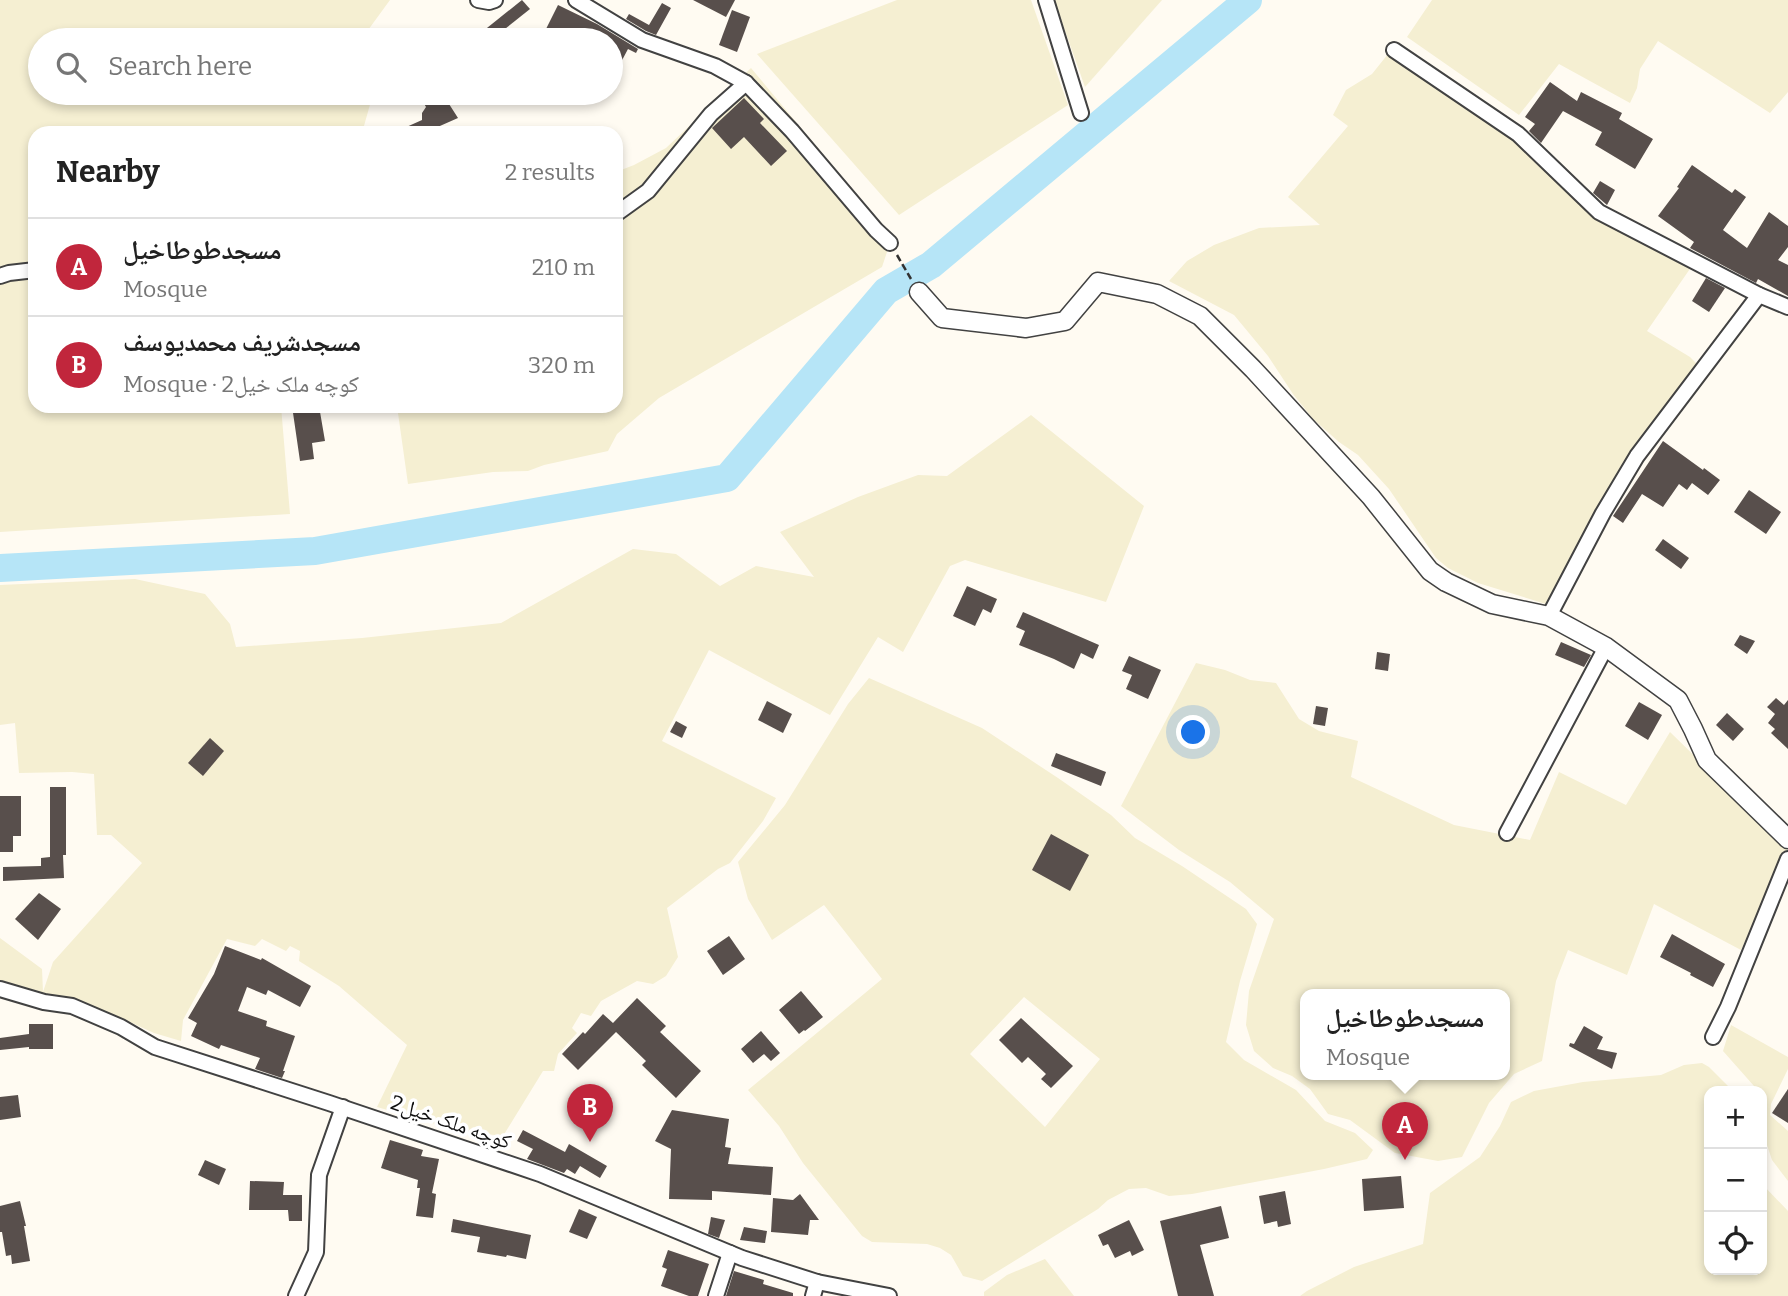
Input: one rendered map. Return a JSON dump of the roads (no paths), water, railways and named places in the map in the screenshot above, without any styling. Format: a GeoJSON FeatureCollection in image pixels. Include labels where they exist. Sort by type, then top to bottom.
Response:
{"type":"FeatureCollection","features":[{"type":"Feature","properties":{"kind":"street"},"geometry":{"type":"LineString","coordinates":[[478,0],[495,0]]}},
{"type":"Feature","properties":{"kind":"street"},"geometry":{"type":"LineString","coordinates":[[576,0],[622,28]]}},
{"type":"Feature","properties":{"kind":"street"},"geometry":{"type":"LineString","coordinates":[[1046,0],[1081,113]]}},
{"type":"Feature","properties":{"kind":"street"},"geometry":{"type":"LineString","coordinates":[[623,28],[642,40],[715,66],[746,83],[890,243]]}},
{"type":"Feature","properties":{"kind":"street"},"geometry":{"type":"LineString","coordinates":[[1394,50],[1518,134],[1599,212],[1759,295],[1786,303]]}},
{"type":"Feature","properties":{"kind":"street"},"geometry":{"type":"LineString","coordinates":[[623,209],[648,191],[711,114],[746,83]]}},
{"type":"Feature","properties":{"kind":"street"},"geometry":{"type":"LineString","coordinates":[[0,276],[28,271]]}},
{"type":"Feature","properties":{"kind":"street"},"geometry":{"type":"LineString","coordinates":[[919,292],[942,318],[1026,328],[1065,321],[1098,282],[1157,295],[1200,316],[1253,369],[1371,497],[1430,571],[1446,582],[1492,604],[1549,616],[1606,647],[1678,700],[1707,761],[1788,839]]}},
{"type":"Feature","properties":{"kind":"street"},"geometry":{"type":"LineString","coordinates":[[1549,616],[1603,513],[1637,456],[1759,295]]}},
{"type":"Feature","properties":{"kind":"street"},"geometry":{"type":"LineString","coordinates":[[1507,833],[1606,647]]}},
{"type":"Feature","properties":{"kind":"street"},"geometry":{"type":"LineString","coordinates":[[1713,1037],[1728,1007],[1788,859]]}},
{"type":"Feature","properties":{"kind":"street","name":"کوچه ملک خیل2"},"geometry":{"type":"LineString","coordinates":[[0,989],[44,1002],[72,1006],[121,1027],[155,1047],[540,1174],[815,1289],[888,1296]]}},
{"type":"Feature","properties":{"kind":"street"},"geometry":{"type":"LineString","coordinates":[[296,1296],[316,1252],[319,1174],[343,1107]]}},
{"type":"Feature","properties":{"kind":"street"},"geometry":{"type":"LineString","coordinates":[[716,1296],[730,1253]]}},
{"type":"Feature","properties":{"kind":"waterway"},"geometry":{"type":"LineString","coordinates":[[0,568],[315,551],[727,478],[886,291],[931,265],[1248,0]]}},
{"type":"Feature","properties":{"kind":"place","name":"مسجدشریف محمدیوسف"},"geometry":{"type":"Point","coordinates":[590,1142]}},
{"type":"Feature","properties":{"kind":"place","name":"مسجدطوطاخیل"},"geometry":{"type":"Point","coordinates":[1405,1160]}}]}
